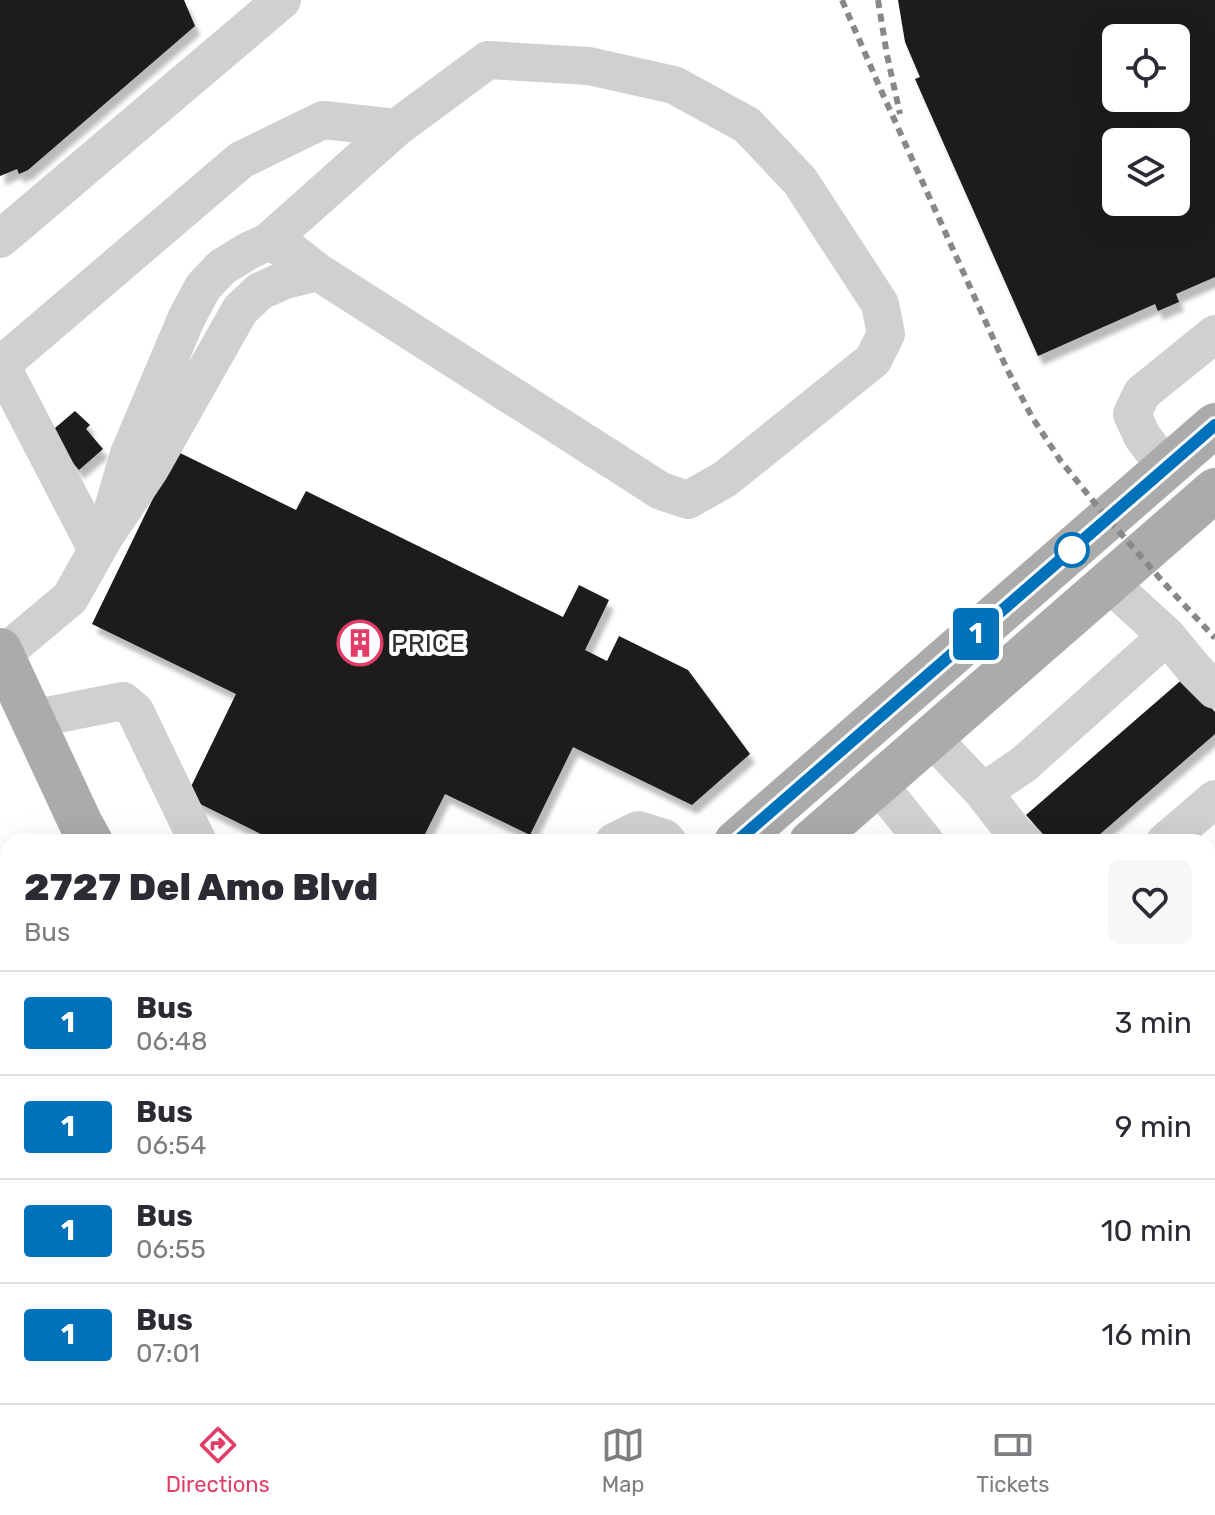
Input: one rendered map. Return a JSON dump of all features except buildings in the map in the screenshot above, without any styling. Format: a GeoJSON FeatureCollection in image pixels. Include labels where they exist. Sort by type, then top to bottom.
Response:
{"type":"FeatureCollection","features":[{"type":"Feature","properties":{"kind":"main road"},"geometry":{"type":"LineString","coordinates":[[745,834],[1215,425]]}},
{"type":"Feature","properties":{"kind":"main road"},"geometry":{"type":"LineString","coordinates":[[820,834],[1215,490]]}},
{"type":"Feature","properties":{"kind":"main road"},"geometry":{"type":"LineString","coordinates":[[1,652],[87,834]]}},
{"type":"Feature","properties":{"kind":"lane"},"geometry":{"type":"LineString","coordinates":[[0,239],[282,0]]}},
{"type":"Feature","properties":{"kind":"lane"},"geometry":{"type":"LineString","coordinates":[[101,543],[129,454],[187,317],[203,287],[222,267],[268,242],[396,128],[488,60],[589,66],[674,85],[747,125],[800,181],[880,304],[886,334],[873,360],[725,479],[688,500],[661,491],[318,272],[291,251],[268,242]]}},
{"type":"Feature","properties":{"kind":"lane"},"geometry":{"type":"LineString","coordinates":[[101,543],[1,365],[241,160],[323,120],[396,128]]}},
{"type":"Feature","properties":{"kind":"lane"},"geometry":{"type":"LineString","coordinates":[[1,652],[70,598],[101,543],[150,469],[240,310],[260,291],[285,280],[318,272]]}},
{"type":"Feature","properties":{"kind":"lane"},"geometry":{"type":"LineString","coordinates":[[1166,468],[1142,436],[1132,414],[1142,393],[1215,334]]}},
{"type":"Feature","properties":{"kind":"lane"},"geometry":{"type":"LineString","coordinates":[[1109,583],[1167,636],[1215,690]]}},
{"type":"Feature","properties":{"kind":"lane"},"geometry":{"type":"LineString","coordinates":[[983,792],[1024,764],[1167,636]]}},
{"type":"Feature","properties":{"kind":"lane"},"geometry":{"type":"LineString","coordinates":[[32,719],[123,701],[135,711],[194,834]]}},
{"type":"Feature","properties":{"kind":"lane"},"geometry":{"type":"LineString","coordinates":[[931,737],[983,792],[1016,834]]}},
{"type":"Feature","properties":{"kind":"lane"},"geometry":{"type":"LineString","coordinates":[[878,784],[919,834]]}},
{"type":"Feature","properties":{"kind":"lane"},"geometry":{"type":"LineString","coordinates":[[1174,834],[1215,799]]}},
{"type":"Feature","properties":{"kind":"lane"},"geometry":{"type":"LineString","coordinates":[[630,834],[638,830],[651,834]]}},
{"type":"Feature","properties":{"kind":"railway"},"geometry":{"type":"LineString","coordinates":[[842,0],[1007,369],[1032,417],[1060,460],[1102,512],[1215,638]]}},
{"type":"Feature","properties":{"kind":"railway"},"geometry":{"type":"LineString","coordinates":[[878,0],[900,114]]}},
{"type":"Feature","properties":{"kind":"bus line","name":"1"},"geometry":{"type":"LineString","coordinates":[[745,834],[1215,425]]}},
{"type":"Feature","properties":{"kind":"place","name":"PRICE"},"geometry":{"type":"Point","coordinates":[360,643]}}]}
